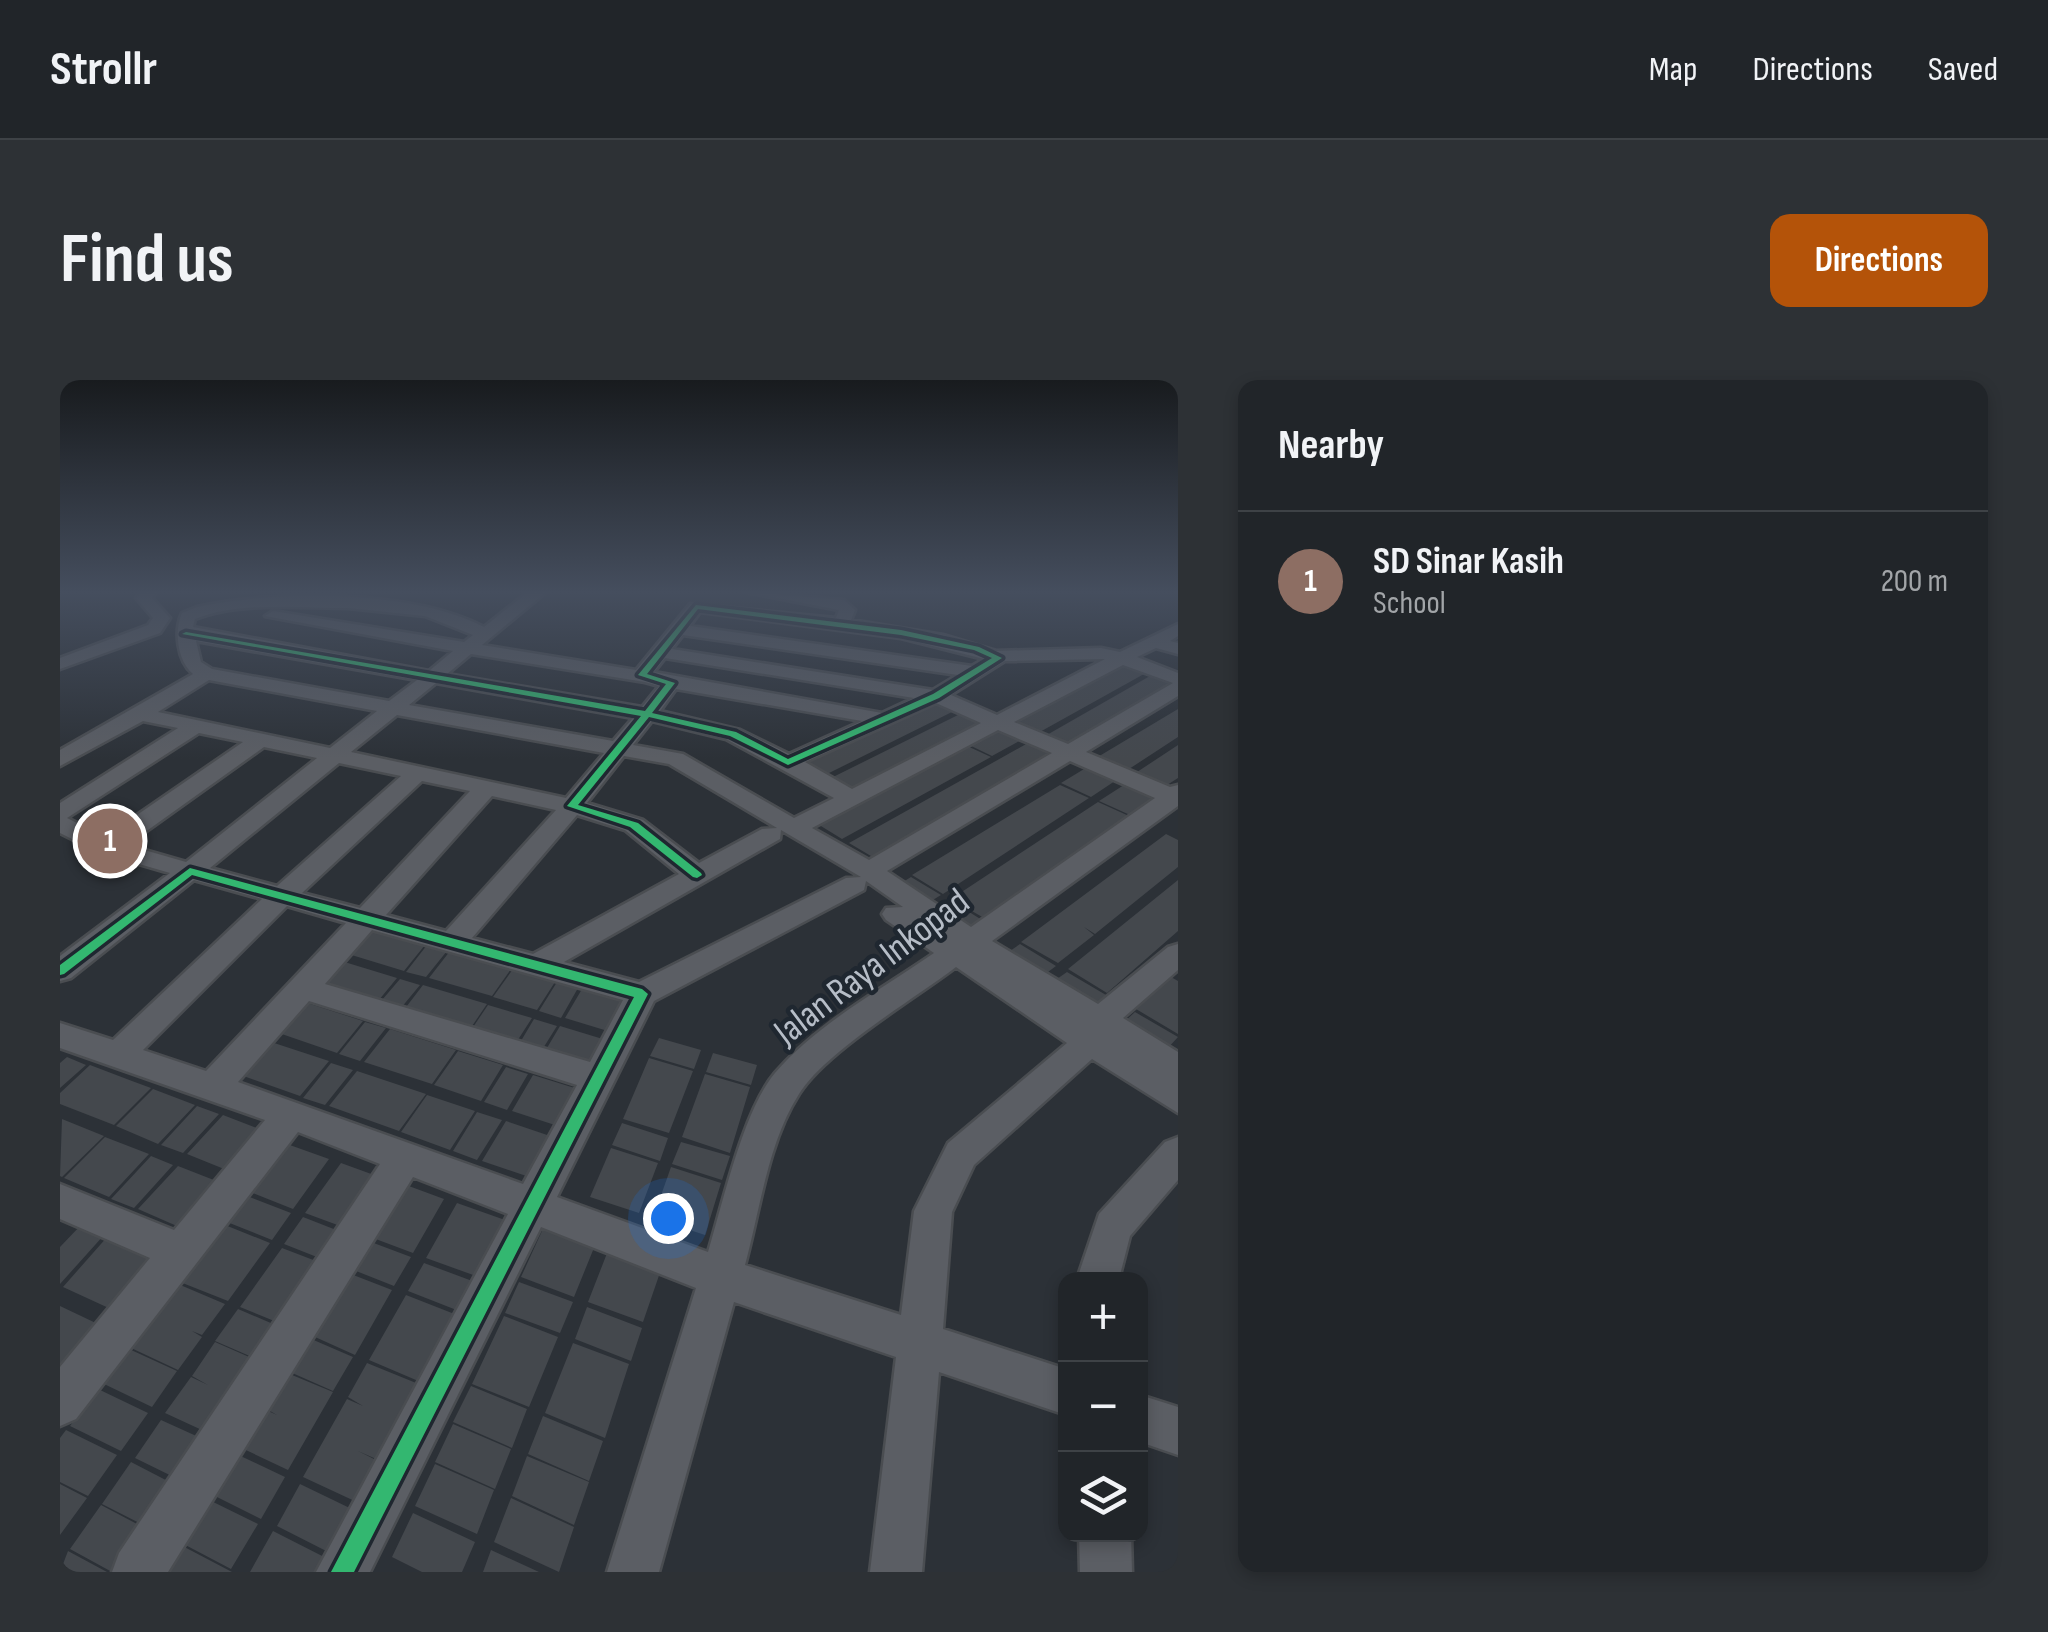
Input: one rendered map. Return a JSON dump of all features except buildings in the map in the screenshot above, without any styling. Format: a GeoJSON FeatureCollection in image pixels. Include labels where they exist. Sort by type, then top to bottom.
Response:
{"type":"FeatureCollection","features":[{"type":"Feature","properties":{"kind":"street"},"geometry":{"type":"LineString","coordinates":[[60,664],[104,648]]}},
{"type":"Feature","properties":{"kind":"street"},"geometry":{"type":"LineString","coordinates":[[189,648],[198,679]]}},
{"type":"Feature","properties":{"kind":"street"},"geometry":{"type":"LineString","coordinates":[[265,648],[647,714],[733,734],[850,796]]}},
{"type":"Feature","properties":{"kind":"street"},"geometry":{"type":"LineString","coordinates":[[451,648],[878,718]]}},
{"type":"Feature","properties":{"kind":"street"},"geometry":{"type":"LineString","coordinates":[[60,971],[190,872],[467,648]]}},
{"type":"Feature","properties":{"kind":"street"},"geometry":{"type":"LineString","coordinates":[[642,677],[663,648]]}},
{"type":"Feature","properties":{"kind":"street"},"geometry":{"type":"LineString","coordinates":[[810,648],[977,672]]}},
{"type":"Feature","properties":{"kind":"street"},"geometry":{"type":"LineString","coordinates":[[926,665],[932,648]]}},
{"type":"Feature","properties":{"kind":"street"},"geometry":{"type":"LineString","coordinates":[[964,648],[996,656],[1102,653],[1178,678]]}},
{"type":"Feature","properties":{"kind":"street"},"geometry":{"type":"LineString","coordinates":[[536,965],[696,875],[1143,648]]}},
{"type":"Feature","properties":{"kind":"street"},"geometry":{"type":"LineString","coordinates":[[660,652],[936,696],[1176,796]]}},
{"type":"Feature","properties":{"kind":"street"},"geometry":{"type":"LineString","coordinates":[[788,762],[878,718],[936,696],[996,663],[996,656]]}},
{"type":"Feature","properties":{"kind":"street"},"geometry":{"type":"LineString","coordinates":[[60,759],[198,679],[616,754],[783,830],[862,878],[1094,1031],[1178,1099]]}},
{"type":"Feature","properties":{"kind":"street"},"geometry":{"type":"LineString","coordinates":[[452,943],[616,754],[671,684]]}},
{"type":"Feature","properties":{"kind":"street"},"geometry":{"type":"LineString","coordinates":[[342,1572],[594,1078],[642,994],[862,878],[1178,688]]}},
{"type":"Feature","properties":{"kind":"street"},"geometry":{"type":"LineString","coordinates":[[140,714],[572,806],[634,825],[696,875]]}},
{"type":"Feature","properties":{"kind":"street"},"geometry":{"type":"LineString","coordinates":[[60,813],[196,725]]}},
{"type":"Feature","properties":{"kind":"street"},"geometry":{"type":"LineString","coordinates":[[108,847],[261,739]]}},
{"type":"Feature","properties":{"kind":"street"},"geometry":{"type":"LineString","coordinates":[[120,1053],[283,895],[418,773]]}},
{"type":"Feature","properties":{"kind":"street"},"geometry":{"type":"LineString","coordinates":[[213,1086],[487,787]]}},
{"type":"Feature","properties":{"kind":"street","name":"Jalan Raya Inkopad"},"geometry":{"type":"LineString","coordinates":[[634,1572],[763,1134],[786,1084],[825,1046],[1176,796]]}},
{"type":"Feature","properties":{"kind":"street"},"geometry":{"type":"LineString","coordinates":[[60,824],[108,847],[190,872],[642,994]]}},
{"type":"Feature","properties":{"kind":"street"},"geometry":{"type":"LineString","coordinates":[[896,1572],[927,1250],[934,1211],[946,1177],[961,1154],[1094,1031],[1172,967]]}},
{"type":"Feature","properties":{"kind":"street"},"geometry":{"type":"LineString","coordinates":[[303,988],[594,1078]]}},
{"type":"Feature","properties":{"kind":"street"},"geometry":{"type":"LineString","coordinates":[[1094,1031],[1178,1068]]}},
{"type":"Feature","properties":{"kind":"street"},"geometry":{"type":"LineString","coordinates":[[60,1035],[291,1114],[721,1277],[1058,1389]]}},
{"type":"Feature","properties":{"kind":"street"},"geometry":{"type":"LineString","coordinates":[[61,1400],[291,1114]]}},
{"type":"Feature","properties":{"kind":"street"},"geometry":{"type":"LineString","coordinates":[[1100,1272],[1113,1227],[1178,1153]]}},
{"type":"Feature","properties":{"kind":"street"},"geometry":{"type":"LineString","coordinates":[[138,1572],[404,1158]]}},
{"type":"Feature","properties":{"kind":"street"},"geometry":{"type":"LineString","coordinates":[[60,1201],[180,1252]]}},
{"type":"Feature","properties":{"kind":"street"},"geometry":{"type":"LineString","coordinates":[[1148,1421],[1178,1431]]}},
{"type":"Feature","properties":{"kind":"street"},"geometry":{"type":"LineString","coordinates":[[1104,1542],[1106,1572]]}},
{"type":"Feature","properties":{"kind":"cycle path"},"geometry":{"type":"LineString","coordinates":[[265,648],[647,714]]}},
{"type":"Feature","properties":{"kind":"cycle path"},"geometry":{"type":"LineString","coordinates":[[647,714],[671,683],[642,675],[664,648]]}},
{"type":"Feature","properties":{"kind":"cycle path"},"geometry":{"type":"LineString","coordinates":[[647,714],[733,734],[788,762],[936,696],[998,658],[972,648]]}},
{"type":"Feature","properties":{"kind":"cycle path"},"geometry":{"type":"LineString","coordinates":[[647,714],[572,806],[634,825],[697,875]]}},
{"type":"Feature","properties":{"kind":"cycle path"},"geometry":{"type":"LineString","coordinates":[[60,971],[190,871],[642,994],[342,1572]]}},
{"type":"Feature","properties":{"kind":"place","name":"SD Sinar Kasih"},"geometry":{"type":"Point","coordinates":[110,841]}}]}
